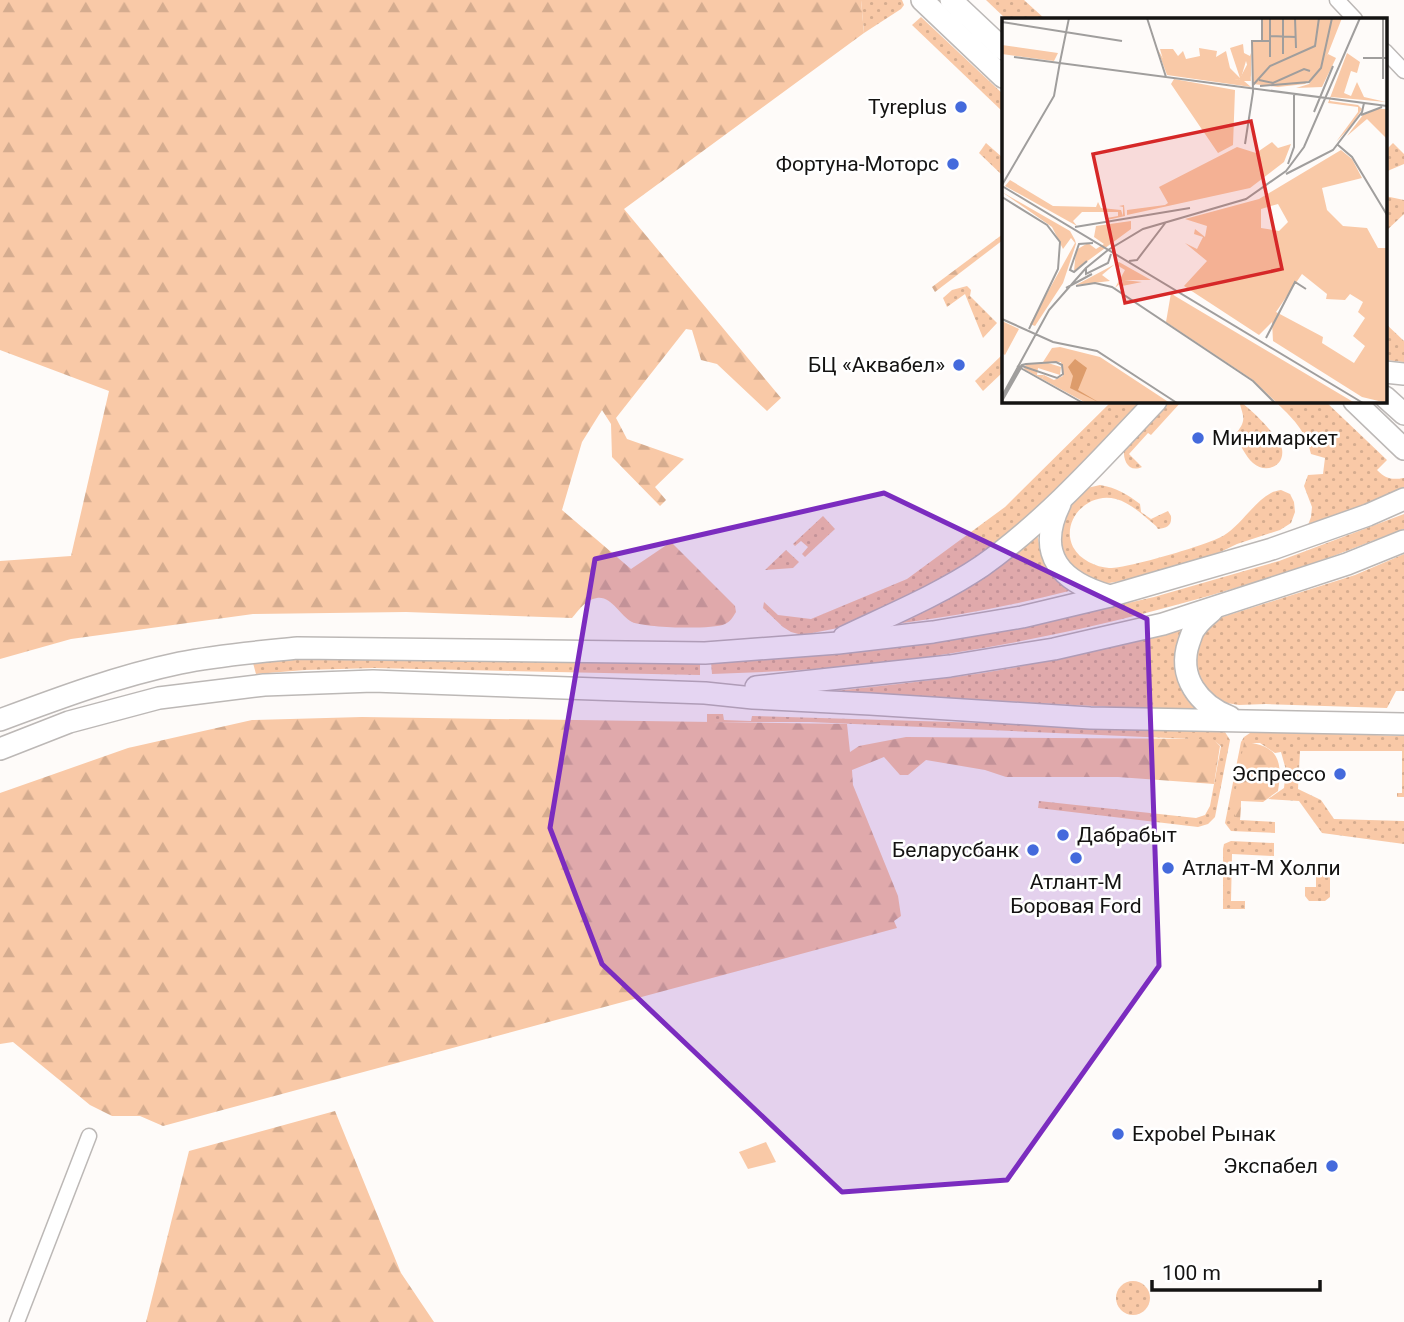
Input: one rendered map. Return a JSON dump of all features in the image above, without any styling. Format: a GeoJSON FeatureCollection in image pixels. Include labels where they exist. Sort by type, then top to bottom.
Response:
{"type":"FeatureCollection","features":[{"type":"Feature","properties":{"kind":"highway"},"geometry":{"type":"LineString","coordinates":[[922,0],[1000,60]]}},
{"type":"Feature","properties":{"kind":"highway"},"geometry":{"type":"LineString","coordinates":[[951,0],[1000,60]]}},
{"type":"Feature","properties":{"kind":"highway"},"geometry":{"type":"LineString","coordinates":[[1386,372],[1404,374]]}},
{"type":"Feature","properties":{"kind":"highway"},"geometry":{"type":"LineString","coordinates":[[1386,398],[1404,414]]}},
{"type":"Feature","properties":{"kind":"highway"},"geometry":{"type":"LineString","coordinates":[[1355,402],[1404,449]]}},
{"type":"Feature","properties":{"kind":"highway"},"geometry":{"type":"LineString","coordinates":[[822,645],[841,639],[897,612],[980,567],[1017,539],[1063,497],[1150,405]]}},
{"type":"Feature","properties":{"kind":"highway"},"geometry":{"type":"LineString","coordinates":[[1063,497],[1050,527],[1049,540],[1057,564],[1074,581],[1110,596]]}},
{"type":"Feature","properties":{"kind":"highway"},"geometry":{"type":"LineString","coordinates":[[0,720],[99,685],[179,664],[298,648],[705,653],[822,645],[946,630],[1022,617],[1110,596],[1272,549],[1404,499]]}},
{"type":"Feature","properties":{"kind":"highway"},"geometry":{"type":"LineString","coordinates":[[705,692],[936,667],[1054,649],[1163,624],[1347,565],[1404,541]]}},
{"type":"Feature","properties":{"kind":"highway"},"geometry":{"type":"LineString","coordinates":[[1214,608],[1195,627],[1186,651],[1185,665],[1188,678],[1204,703],[1219,713],[1239,720]]}},
{"type":"Feature","properties":{"kind":"highway"},"geometry":{"type":"LineString","coordinates":[[0,749],[69,722],[159,698],[264,685],[373,681],[705,692],[753,698],[1090,719],[1404,724]]}},
{"type":"Feature","properties":{"kind":"street"},"geometry":{"type":"LineString","coordinates":[[1337,0],[1354,18]]}},
{"type":"Feature","properties":{"kind":"street"},"geometry":{"type":"LineString","coordinates":[[1386,52],[1404,71]]}},
{"type":"Feature","properties":{"kind":"street"},"geometry":{"type":"LineString","coordinates":[[17,1322],[89,1136]]}},
{"type":"Feature","properties":{"kind":"highlighted area"},"geometry":{"type":"Polygon","coordinates":[[[884,493],[1147,619],[1159,966],[1007,1180],[842,1192],[602,964],[550,828],[595,559],[884,493]]]}},
{"type":"Feature","properties":{"kind":"green space"},"geometry":{"type":"Polygon","coordinates":[[[0,0],[861,0],[864,33],[624,209],[781,398],[767,411],[717,364],[701,360],[692,330],[686,329],[616,418],[627,439],[684,459],[655,487],[666,500],[660,506],[612,457],[611,424],[602,410],[582,442],[562,510],[631,569],[671,542],[735,606],[736,612],[731,619],[718,626],[693,628],[639,624],[632,622],[612,603],[602,598],[586,603],[572,618],[406,612],[253,614],[71,639],[0,659],[0,561],[71,556],[109,391],[0,350],[0,0]]]}},
{"type":"Feature","properties":{"kind":"green space"},"geometry":{"type":"Polygon","coordinates":[[[861,0],[902,0],[904,5],[864,33],[861,0]]]}},
{"type":"Feature","properties":{"kind":"green space"},"geometry":{"type":"Polygon","coordinates":[[[986,0],[1024,0],[1044,18],[1005,18],[986,0]]]}},
{"type":"Feature","properties":{"kind":"green space"},"geometry":{"type":"Polygon","coordinates":[[[921,17],[1002,93],[1002,111],[912,25],[921,17]]]}},
{"type":"Feature","properties":{"kind":"green space"},"geometry":{"type":"Polygon","coordinates":[[[986,143],[1002,157],[1002,175],[979,153],[986,143]]]}},
{"type":"Feature","properties":{"kind":"green space"},"geometry":{"type":"Polygon","coordinates":[[[1393,143],[1404,154],[1404,164],[1386,172],[1386,150],[1393,143]]]}},
{"type":"Feature","properties":{"kind":"green space"},"geometry":{"type":"Polygon","coordinates":[[[1386,196],[1404,200],[1404,214],[1386,231],[1386,196]]]}},
{"type":"Feature","properties":{"kind":"green space"},"geometry":{"type":"Polygon","coordinates":[[[1002,235],[1002,241],[935,292],[932,287],[1002,235]]]}},
{"type":"Feature","properties":{"kind":"green space"},"geometry":{"type":"Polygon","coordinates":[[[967,286],[971,290],[970,296],[997,323],[983,338],[965,294],[947,307],[943,298],[952,290],[967,286]]]}},
{"type":"Feature","properties":{"kind":"green space"},"geometry":{"type":"Polygon","coordinates":[[[1386,324],[1404,341],[1404,362],[1386,360],[1386,324]]]}},
{"type":"Feature","properties":{"kind":"green space"},"geometry":{"type":"Polygon","coordinates":[[[1002,355],[1002,373],[983,391],[975,381],[1002,355]]]}},
{"type":"Feature","properties":{"kind":"green space"},"geometry":{"type":"Polygon","coordinates":[[[1111,402],[1143,402],[1031,519],[972,567],[872,617],[838,628],[802,635],[783,627],[763,608],[764,602],[778,615],[811,619],[907,579],[1005,507],[1111,402]]]}},
{"type":"Feature","properties":{"kind":"green space"},"geometry":{"type":"Polygon","coordinates":[[[1167,402],[1181,402],[1129,454],[1142,467],[1130,467],[1126,462],[1124,450],[1167,402]]]}},
{"type":"Feature","properties":{"kind":"green space"},"geometry":{"type":"Polygon","coordinates":[[[1239,402],[1250,409],[1280,444],[1282,455],[1273,467],[1263,468],[1253,463],[1234,436],[1241,426],[1239,402]]]}},
{"type":"Feature","properties":{"kind":"green space"},"geometry":{"type":"Polygon","coordinates":[[[1276,402],[1326,402],[1387,460],[1377,470],[1389,478],[1404,478],[1404,491],[1308,525],[1312,507],[1304,486],[1308,475],[1323,474],[1325,458],[1311,454],[1302,431],[1276,402]]]}},
{"type":"Feature","properties":{"kind":"green space"},"geometry":{"type":"Polygon","coordinates":[[[1100,485],[1131,497],[1140,504],[1141,512],[1151,519],[1168,511],[1171,516],[1168,526],[1158,529],[1137,510],[1122,501],[1106,498],[1087,504],[1074,518],[1070,527],[1073,547],[1089,562],[1109,568],[1148,561],[1223,536],[1274,491],[1281,490],[1290,494],[1295,512],[1291,523],[1280,530],[1237,544],[1212,556],[1128,580],[1103,584],[1074,571],[1063,555],[1058,522],[1064,507],[1083,489],[1100,485]]]}},
{"type":"Feature","properties":{"kind":"green space"},"geometry":{"type":"Polygon","coordinates":[[[1404,514],[1404,529],[1318,561],[1242,586],[1095,625],[997,646],[897,661],[805,670],[712,674],[711,662],[800,657],[966,638],[1154,597],[1279,561],[1404,514]]]}},
{"type":"Feature","properties":{"kind":"green space"},"geometry":{"type":"Polygon","coordinates":[[[823,516],[835,529],[805,557],[802,554],[808,547],[801,541],[795,546],[793,544],[823,516]]]}},
{"type":"Feature","properties":{"kind":"green space"},"geometry":{"type":"Polygon","coordinates":[[[1037,533],[1047,565],[1069,591],[982,610],[896,624],[946,600],[985,577],[1037,533]]]}},
{"type":"Feature","properties":{"kind":"green space"},"geometry":{"type":"Polygon","coordinates":[[[786,550],[799,562],[793,568],[765,570],[786,550]]]}},
{"type":"Feature","properties":{"kind":"green space"},"geometry":{"type":"Polygon","coordinates":[[[1404,554],[1404,691],[1396,691],[1387,708],[1239,705],[1221,702],[1208,692],[1195,666],[1196,639],[1216,619],[1355,575],[1404,554]]]}},
{"type":"Feature","properties":{"kind":"green space"},"geometry":{"type":"Polygon","coordinates":[[[1183,627],[1176,649],[1180,678],[1189,701],[1208,712],[816,693],[1006,669],[1183,627]]]}},
{"type":"Feature","properties":{"kind":"green space"},"geometry":{"type":"Polygon","coordinates":[[[346,656],[700,662],[700,675],[374,668],[256,674],[253,663],[346,656]]]}},
{"type":"Feature","properties":{"kind":"green space"},"geometry":{"type":"Polygon","coordinates":[[[707,714],[723,714],[724,720],[751,721],[752,716],[1220,730],[1225,732],[1230,740],[1215,817],[1208,824],[1198,827],[1038,808],[1039,801],[1196,818],[1205,815],[1210,806],[1221,746],[1213,740],[809,722],[707,722],[707,714]]]}},
{"type":"Feature","properties":{"kind":"green space"},"geometry":{"type":"Polygon","coordinates":[[[362,717],[847,724],[850,752],[859,746],[906,737],[1213,739],[1220,746],[1214,784],[1118,777],[1006,777],[985,770],[926,760],[908,775],[900,775],[884,757],[852,770],[853,785],[898,896],[901,916],[894,921],[897,928],[163,1126],[140,1116],[112,1116],[90,1105],[13,1042],[0,1044],[0,793],[128,748],[252,720],[362,717]]]}},
{"type":"Feature","properties":{"kind":"green space"},"geometry":{"type":"Polygon","coordinates":[[[1253,731],[1404,736],[1404,797],[1397,797],[1397,793],[1402,793],[1402,751],[1300,751],[1298,789],[1321,800],[1334,819],[1404,821],[1404,844],[1322,833],[1299,801],[1268,799],[1284,788],[1286,770],[1281,752],[1275,753],[1260,743],[1244,743],[1240,820],[1275,822],[1275,833],[1231,831],[1225,823],[1241,742],[1253,731]]]}},
{"type":"Feature","properties":{"kind":"green space"},"geometry":{"type":"Polygon","coordinates":[[[1244,742],[1271,751],[1276,756],[1280,771],[1278,791],[1263,802],[1241,801],[1240,820],[1235,816],[1233,806],[1244,742]]]}},
{"type":"Feature","properties":{"kind":"green space"},"geometry":{"type":"Polygon","coordinates":[[[1231,841],[1274,843],[1274,856],[1232,854],[1231,901],[1245,901],[1245,909],[1223,909],[1223,849],[1224,844],[1231,841]]]}},
{"type":"Feature","properties":{"kind":"green space"},"geometry":{"type":"Polygon","coordinates":[[[1316,866],[1325,866],[1330,870],[1330,897],[1325,901],[1309,901],[1305,896],[1305,887],[1316,887],[1316,866]]]}},
{"type":"Feature","properties":{"kind":"green space"},"geometry":{"type":"Polygon","coordinates":[[[335,1111],[401,1273],[434,1322],[146,1322],[189,1151],[335,1111]]]}},
{"type":"Feature","properties":{"kind":"green space"},"geometry":{"type":"Polygon","coordinates":[[[766,1142],[776,1162],[748,1169],[739,1152],[766,1142]]]}},
{"type":"Feature","properties":{"kind":"green space"},"geometry":{"type":"Polygon","coordinates":[[[1133,1281],[1145,1286],[1150,1298],[1145,1310],[1133,1315],[1121,1310],[1116,1298],[1121,1286],[1133,1281]]]}},
{"type":"Feature","properties":{"kind":"place","name":"Tyreplus"},"geometry":{"type":"Point","coordinates":[961,107]}},
{"type":"Feature","properties":{"kind":"place","name":"Фортуна-Моторс"},"geometry":{"type":"Point","coordinates":[953,164]}},
{"type":"Feature","properties":{"kind":"place","name":"БЦ «Аквабел»"},"geometry":{"type":"Point","coordinates":[959,365]}},
{"type":"Feature","properties":{"kind":"place","name":"Минимаркет"},"geometry":{"type":"Point","coordinates":[1198,438]}},
{"type":"Feature","properties":{"kind":"place","name":"Эспрессо"},"geometry":{"type":"Point","coordinates":[1340,774]}},
{"type":"Feature","properties":{"kind":"place","name":"Дабрабыт"},"geometry":{"type":"Point","coordinates":[1063,835]}},
{"type":"Feature","properties":{"kind":"place","name":"Беларусбанк"},"geometry":{"type":"Point","coordinates":[1033,850]}},
{"type":"Feature","properties":{"kind":"place","name":"Атлант-М Боровая Ford"},"geometry":{"type":"Point","coordinates":[1076,858]}},
{"type":"Feature","properties":{"kind":"place","name":"Атлант-М Холпи"},"geometry":{"type":"Point","coordinates":[1168,868]}},
{"type":"Feature","properties":{"kind":"place","name":"Expobel Рынак"},"geometry":{"type":"Point","coordinates":[1118,1134]}},
{"type":"Feature","properties":{"kind":"place","name":"Экспабел"},"geometry":{"type":"Point","coordinates":[1332,1166]}}]}
